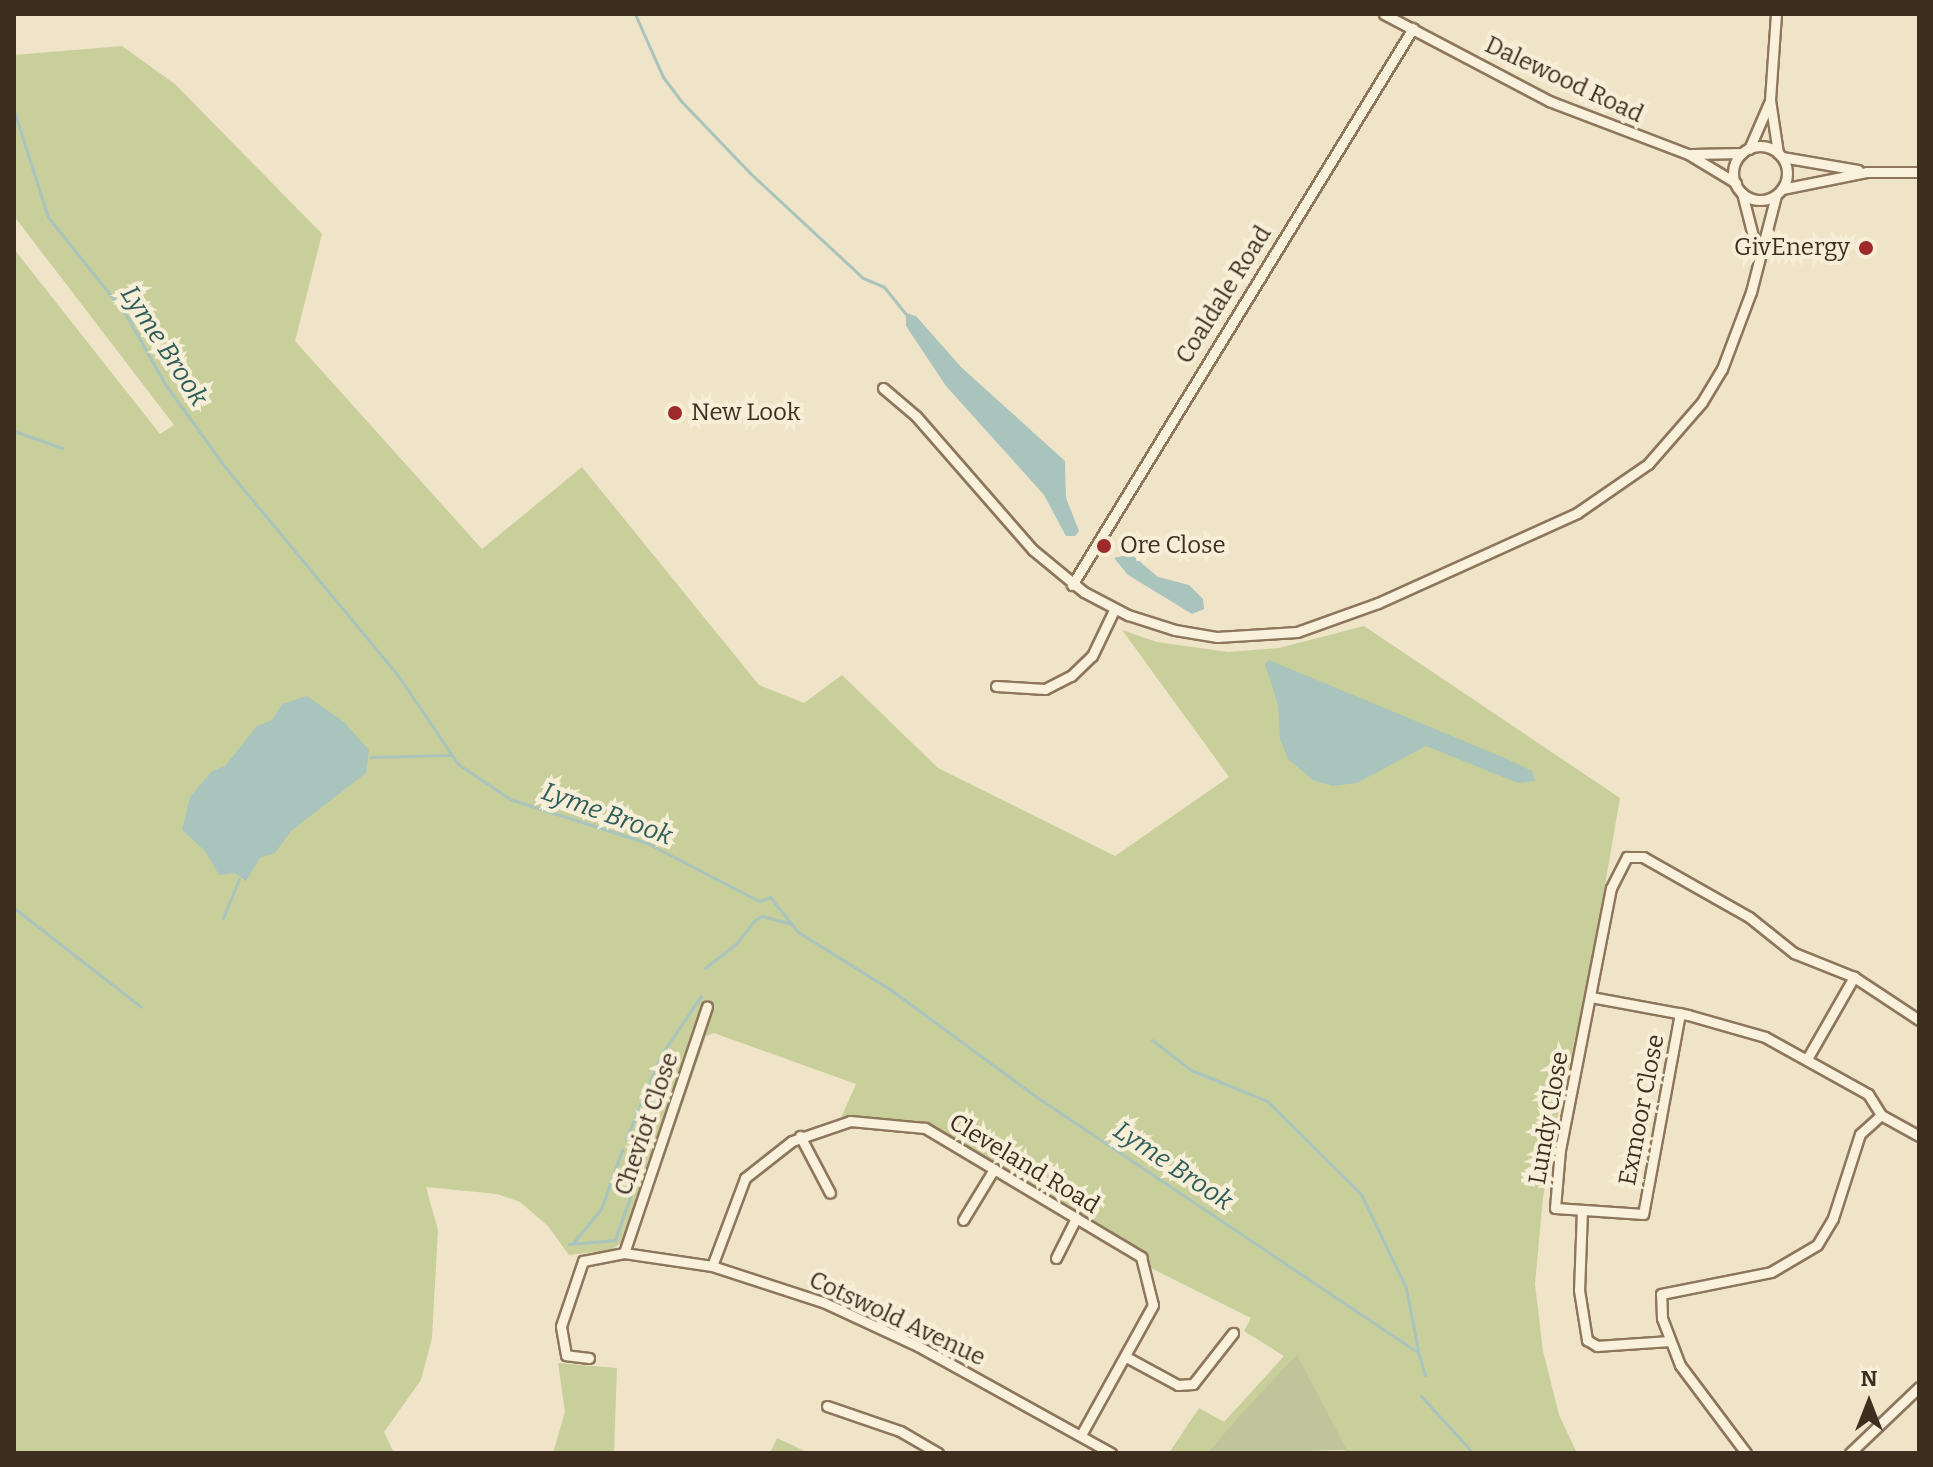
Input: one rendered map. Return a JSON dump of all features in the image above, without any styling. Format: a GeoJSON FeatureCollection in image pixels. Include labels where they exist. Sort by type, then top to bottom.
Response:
{"type":"FeatureCollection","features":[{"type":"Feature","properties":{"kind":"street","name":"Dalewood Road"},"geometry":{"type":"LineString","coordinates":[[1384,14],[1549,101],[1688,154],[1738,186]]}},
{"type":"Feature","properties":{"kind":"street"},"geometry":{"type":"LineString","coordinates":[[883,388],[916,416],[1033,550],[1072,585],[1114,610],[1175,630],[1217,637],[1297,632],[1378,603],[1577,513],[1648,464],[1702,402],[1739,332],[1779,192],[1787,175],[1780,155],[1770,100],[1776,14]]}},
{"type":"Feature","properties":{"kind":"street","name":"Coaldale Road"},"geometry":{"type":"LineString","coordinates":[[1072,585],[1413,28]]}},
{"type":"Feature","properties":{"kind":"street"},"geometry":{"type":"LineString","coordinates":[[1759,259],[1756,233],[1734,168],[1770,100]]}},
{"type":"Feature","properties":{"kind":"street"},"geometry":{"type":"LineString","coordinates":[[1745,151],[1762,146],[1780,155],[1867,172],[1919,172]]}},
{"type":"Feature","properties":{"kind":"street","name":"Dalewood Road"},"geometry":{"type":"LineString","coordinates":[[1688,154],[1745,151]]}},
{"type":"Feature","properties":{"kind":"street"},"geometry":{"type":"LineString","coordinates":[[1738,186],[1755,199],[1867,172]]}},
{"type":"Feature","properties":{"kind":"street"},"geometry":{"type":"LineString","coordinates":[[996,686],[1045,689],[1071,676],[1092,656],[1114,610]]}},
{"type":"Feature","properties":{"kind":"street"},"geometry":{"type":"LineString","coordinates":[[1919,1020],[1854,977],[1794,953],[1749,917],[1632,855],[1622,864],[1611,888],[1591,997],[1736,1026],[1807,1059],[1868,1094],[1881,1115],[1919,1136]]}},
{"type":"Feature","properties":{"kind":"street"},"geometry":{"type":"LineString","coordinates":[[1807,1059],[1854,977]]}},
{"type":"Feature","properties":{"kind":"street","name":"Lundy Close"},"geometry":{"type":"LineString","coordinates":[[1591,997],[1555,1208],[1643,1214]]}},
{"type":"Feature","properties":{"kind":"street","name":"Cheviot Close"},"geometry":{"type":"LineString","coordinates":[[624,1253],[707,1007]]}},
{"type":"Feature","properties":{"kind":"street","name":"Exmoor Close"},"geometry":{"type":"LineString","coordinates":[[1643,1214],[1680,1013]]}},
{"type":"Feature","properties":{"kind":"street"},"geometry":{"type":"LineString","coordinates":[[1746,1453],[1705,1401],[1669,1341],[1661,1294],[1771,1272],[1817,1245],[1833,1218],[1860,1134],[1881,1115]]}},
{"type":"Feature","properties":{"kind":"street","name":"Cleveland Road"},"geometry":{"type":"LineString","coordinates":[[712,1266],[745,1178],[800,1136],[850,1121],[925,1128],[1141,1257],[1150,1277],[1153,1305],[1128,1358],[1081,1435]]}},
{"type":"Feature","properties":{"kind":"street"},"geometry":{"type":"LineString","coordinates":[[800,1136],[830,1193]]}},
{"type":"Feature","properties":{"kind":"street"},"geometry":{"type":"LineString","coordinates":[[963,1220],[994,1169]]}},
{"type":"Feature","properties":{"kind":"street"},"geometry":{"type":"LineString","coordinates":[[1582,1210],[1579,1290],[1587,1340],[1597,1346],[1669,1341]]}},
{"type":"Feature","properties":{"kind":"street"},"geometry":{"type":"LineString","coordinates":[[1056,1258],[1076,1218]]}},
{"type":"Feature","properties":{"kind":"street","name":"Cotswold Avenue"},"geometry":{"type":"LineString","coordinates":[[589,1358],[566,1355],[561,1326],[583,1261],[624,1253],[712,1266],[823,1302],[918,1346],[1111,1453]]}},
{"type":"Feature","properties":{"kind":"street"},"geometry":{"type":"LineString","coordinates":[[1128,1358],[1178,1385],[1193,1384],[1233,1333]]}},
{"type":"Feature","properties":{"kind":"street"},"geometry":{"type":"LineString","coordinates":[[1850,1453],[1919,1387]]}},
{"type":"Feature","properties":{"kind":"street"},"geometry":{"type":"LineString","coordinates":[[827,1406],[900,1431],[938,1453]]}},
{"type":"Feature","properties":{"kind":"green space"},"geometry":{"type":"Polygon","coordinates":[[[122,46],[175,84],[322,234],[295,341],[482,549],[582,467],[759,685],[804,703],[842,675],[938,768],[1115,856],[1229,777],[1122,630],[1157,642],[1228,652],[1279,648],[1364,626],[1620,798],[1580,1030],[1562,1092],[1543,1198],[1535,1284],[1543,1351],[1559,1415],[1577,1453],[1343,1453],[1346,1449],[1297,1354],[1207,1453],[1169,1453],[1199,1408],[1224,1422],[1284,1356],[1244,1331],[1251,1318],[1133,1259],[930,1137],[894,1125],[840,1120],[856,1084],[714,1033],[706,1036],[664,1159],[650,1155],[621,1243],[612,1250],[569,1255],[548,1226],[520,1202],[497,1194],[426,1187],[438,1230],[432,1338],[421,1380],[384,1432],[394,1453],[14,1453],[14,249],[160,434],[174,425],[14,216],[14,55],[122,46]]]}},
{"type":"Feature","properties":{"kind":"green space"},"geometry":{"type":"Polygon","coordinates":[[[1297,1354],[1347,1450],[1207,1453],[1244,1411],[1297,1354]]]}},
{"type":"Feature","properties":{"kind":"green space"},"geometry":{"type":"Polygon","coordinates":[[[558,1363],[617,1368],[614,1453],[553,1453],[565,1412],[558,1363]]]}},
{"type":"Feature","properties":{"kind":"green space"},"geometry":{"type":"Polygon","coordinates":[[[777,1438],[809,1453],[770,1453],[777,1438]]]}},
{"type":"Feature","properties":{"kind":"water"},"geometry":{"type":"Polygon","coordinates":[[[906,313],[916,316],[961,367],[1065,461],[1066,498],[1079,531],[1075,536],[1066,536],[1044,495],[946,386],[906,326],[906,313]]]}},
{"type":"Feature","properties":{"kind":"water"},"geometry":{"type":"Polygon","coordinates":[[[1131,554],[1158,577],[1189,585],[1203,599],[1204,609],[1192,614],[1128,575],[1114,558],[1131,554]]]}},
{"type":"Feature","properties":{"kind":"water"},"geometry":{"type":"Polygon","coordinates":[[[1269,660],[1505,758],[1532,771],[1535,781],[1518,783],[1426,746],[1357,783],[1332,786],[1313,780],[1288,759],[1280,739],[1278,705],[1265,664],[1269,660]]]}},
{"type":"Feature","properties":{"kind":"water"},"geometry":{"type":"Polygon","coordinates":[[[307,696],[344,722],[369,750],[366,773],[291,831],[275,853],[260,858],[246,881],[235,873],[219,875],[205,851],[182,830],[190,797],[212,771],[225,766],[257,726],[272,720],[282,704],[307,696]]]}},
{"type":"Feature","properties":{"kind":"waterway"},"geometry":{"type":"LineString","coordinates":[[635,14],[663,77],[682,102],[750,173],[863,278],[884,287],[907,315]]}},
{"type":"Feature","properties":{"kind":"waterway","name":"Lyme Brook"},"geometry":{"type":"LineString","coordinates":[[14,111],[48,217],[125,313],[165,384],[225,467],[397,674],[458,764],[510,799],[647,843],[759,901],[770,897],[798,932],[891,990],[1041,1100],[1418,1352],[1425,1375]]}},
{"type":"Feature","properties":{"kind":"waterway"},"geometry":{"type":"LineString","coordinates":[[14,431],[62,448]]}},
{"type":"Feature","properties":{"kind":"waterway"},"geometry":{"type":"LineString","coordinates":[[370,757],[451,755]]}},
{"type":"Feature","properties":{"kind":"waterway"},"geometry":{"type":"LineString","coordinates":[[223,918],[239,879]]}},
{"type":"Feature","properties":{"kind":"waterway"},"geometry":{"type":"LineString","coordinates":[[14,908],[141,1007]]}},
{"type":"Feature","properties":{"kind":"waterway"},"geometry":{"type":"LineString","coordinates":[[705,968],[736,944],[755,920],[762,916],[791,924]]}},
{"type":"Feature","properties":{"kind":"waterway"},"geometry":{"type":"LineString","coordinates":[[626,1139],[661,1055],[701,996]]}},
{"type":"Feature","properties":{"kind":"waterway"},"geometry":{"type":"LineString","coordinates":[[1152,1040],[1191,1070],[1267,1101],[1361,1194],[1406,1288],[1418,1350]]}},
{"type":"Feature","properties":{"kind":"waterway"},"geometry":{"type":"LineString","coordinates":[[573,1243],[601,1209],[622,1150]]}},
{"type":"Feature","properties":{"kind":"waterway"},"geometry":{"type":"LineString","coordinates":[[569,1244],[615,1240],[644,1157]]}},
{"type":"Feature","properties":{"kind":"waterway","name":"Lyme Brook"},"geometry":{"type":"LineString","coordinates":[[1421,1396],[1473,1453]]}},
{"type":"Feature","properties":{"kind":"place","name":"GivEnergy"},"geometry":{"type":"Point","coordinates":[1866,248]}},
{"type":"Feature","properties":{"kind":"place","name":"New Look"},"geometry":{"type":"Point","coordinates":[675,413]}},
{"type":"Feature","properties":{"kind":"place","name":"Ore Close"},"geometry":{"type":"Point","coordinates":[1104,546]}}]}
